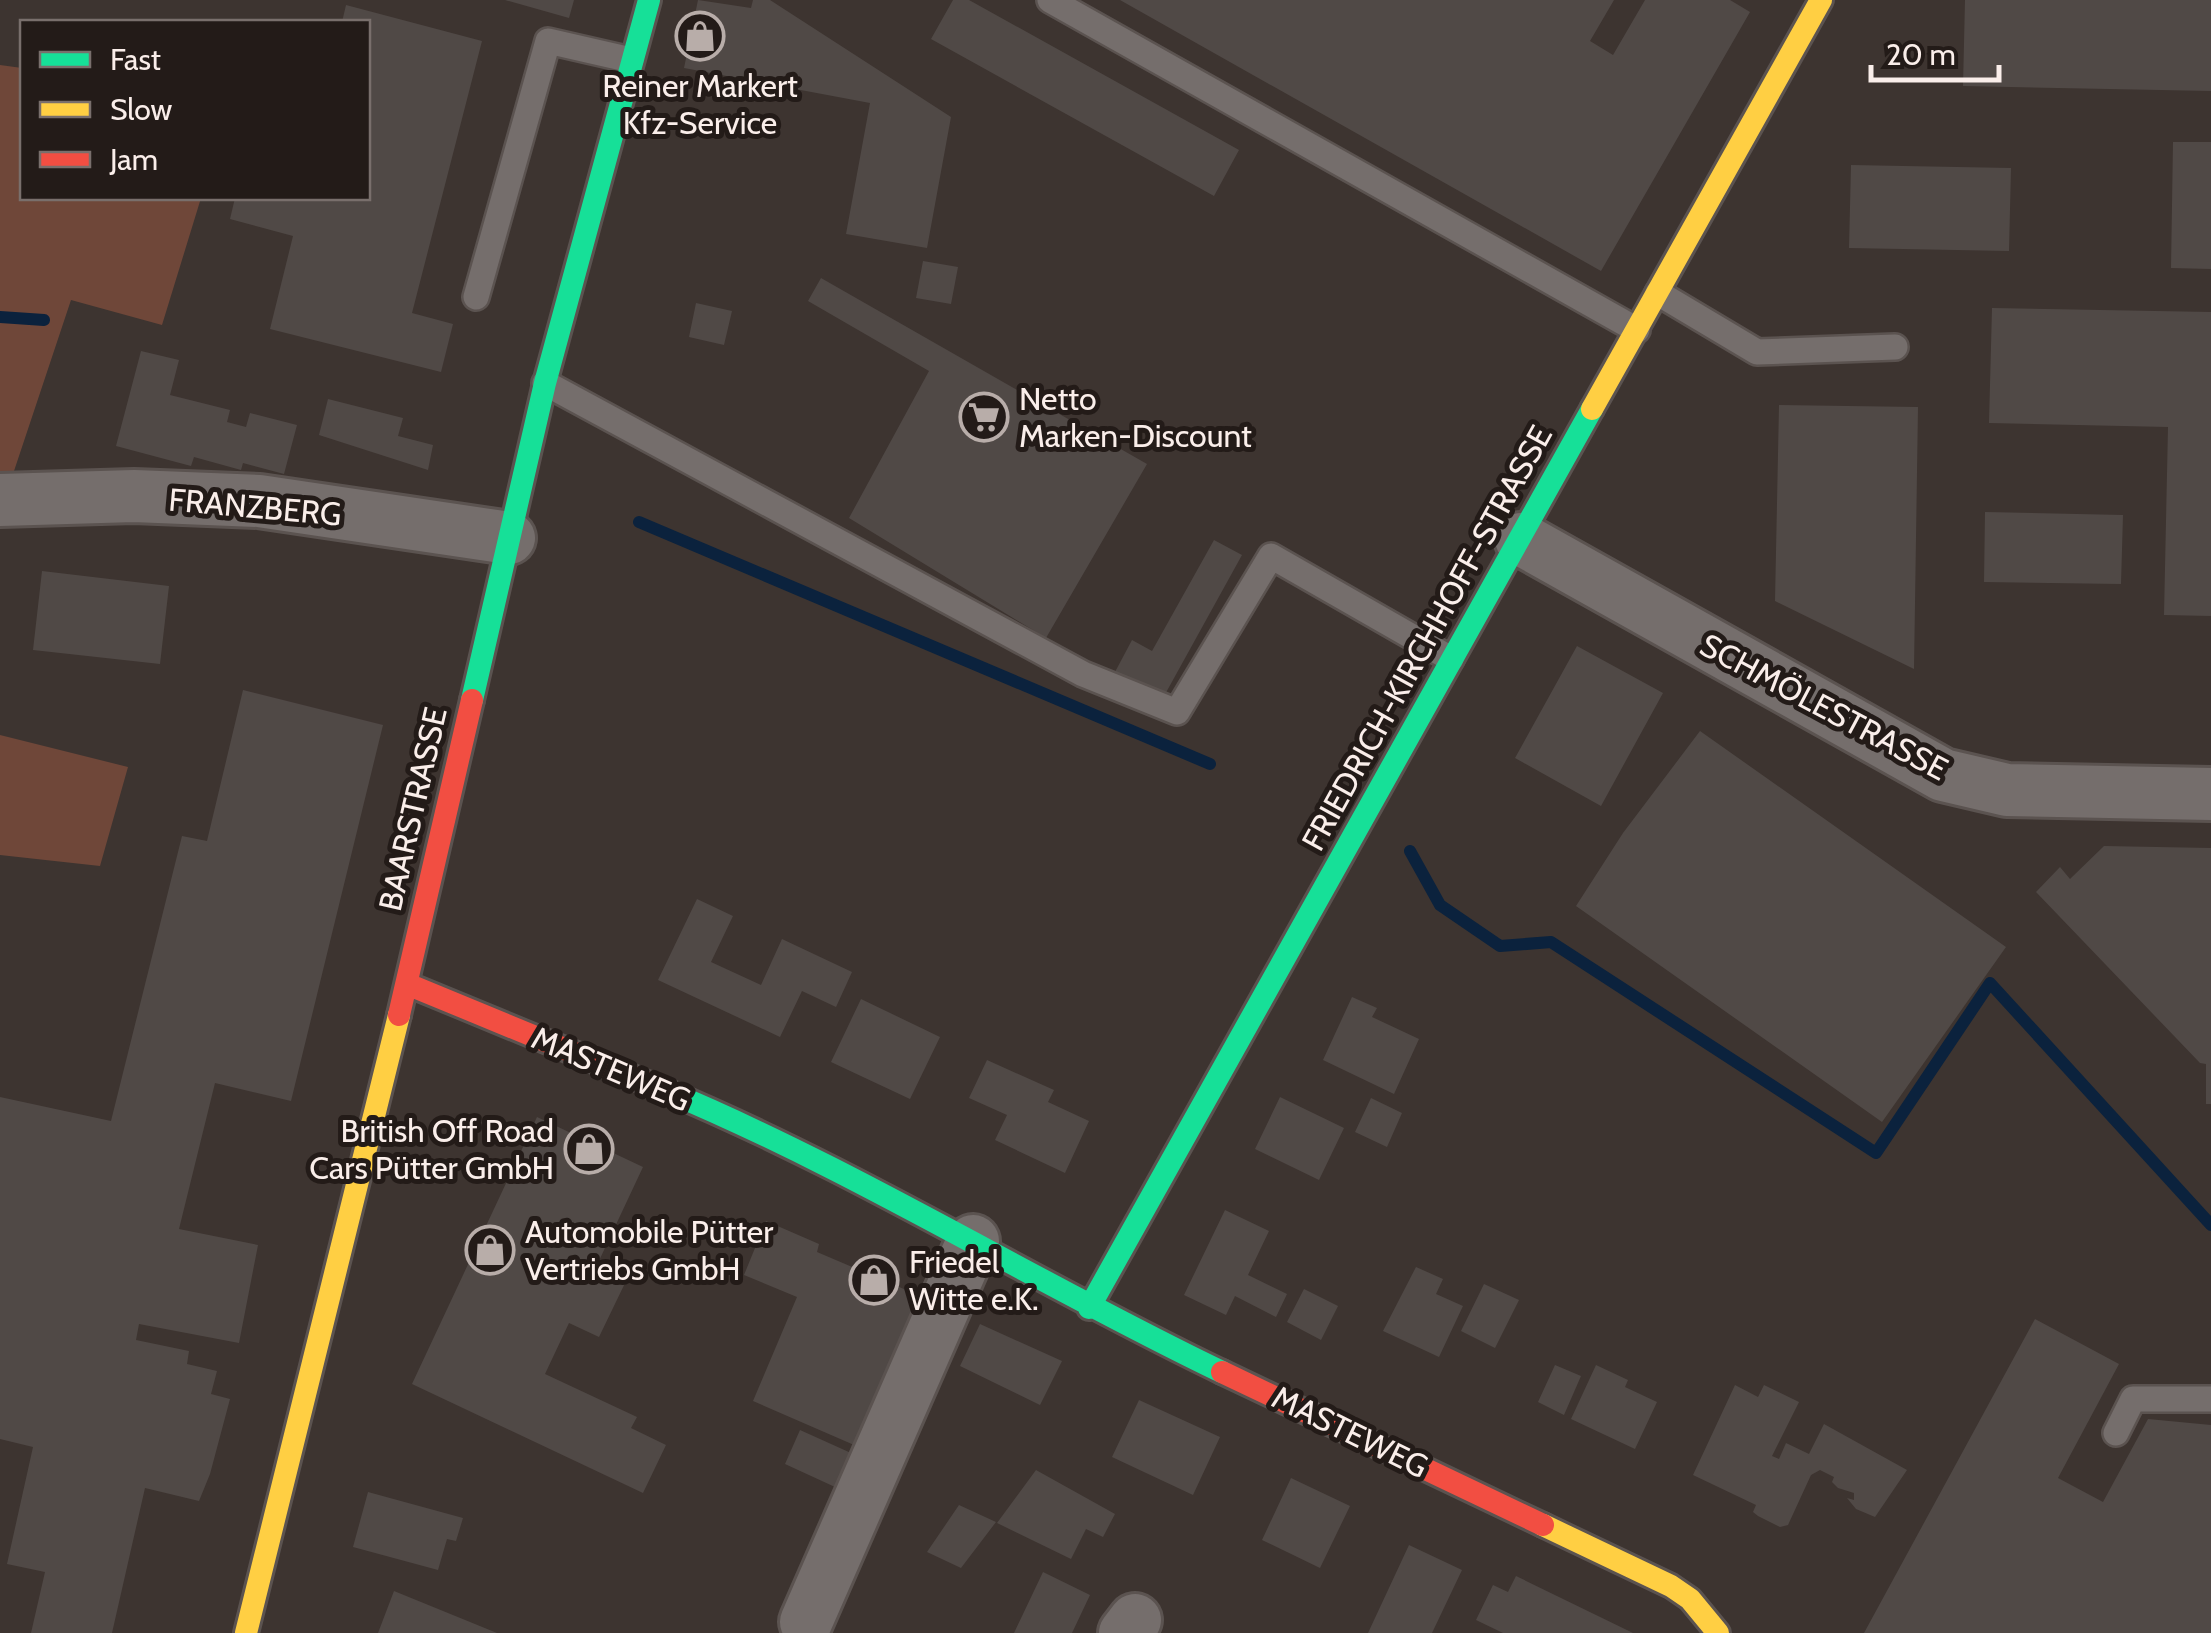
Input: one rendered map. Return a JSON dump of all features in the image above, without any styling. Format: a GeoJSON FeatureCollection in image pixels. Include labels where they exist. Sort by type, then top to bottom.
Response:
{"type":"FeatureCollection","features":[{"type":"Feature","properties":{"kind":"street","name":"BAARSTRASSE"},"geometry":{"type":"LineString","coordinates":[[246,1633],[407,984],[546,383],[649,0]]}},
{"type":"Feature","properties":{"kind":"street","name":"FRIEDRICH-KIRCHHOFF-STRASSE"},"geometry":{"type":"LineString","coordinates":[[1089,1308],[1821,0]]}},
{"type":"Feature","properties":{"kind":"street","name":"FRANZBERG"},"geometry":{"type":"LineString","coordinates":[[0,500],[134,496],[259,501],[509,538]]}},
{"type":"Feature","properties":{"kind":"street","name":"SCHMÖLESTRASSE"},"geometry":{"type":"LineString","coordinates":[[1521,540],[1943,774],[2007,790],[2211,794]]}},
{"type":"Feature","properties":{"kind":"street","name":"MASTEWEG"},"geometry":{"type":"LineString","coordinates":[[407,984],[680,1097],[973,1241],[1089,1308],[1671,1586],[1690,1600],[1718,1633]]}},
{"type":"Feature","properties":{"kind":"street"},"geometry":{"type":"LineString","coordinates":[[806,1622],[973,1241]]}},
{"type":"Feature","properties":{"kind":"lane"},"geometry":{"type":"LineString","coordinates":[[1050,0],[1637,330]]}},
{"type":"Feature","properties":{"kind":"lane"},"geometry":{"type":"LineString","coordinates":[[476,297],[548,41],[631,60]]}},
{"type":"Feature","properties":{"kind":"lane"},"geometry":{"type":"LineString","coordinates":[[1658,293],[1757,352],[1895,346]]}},
{"type":"Feature","properties":{"kind":"lane"},"geometry":{"type":"LineString","coordinates":[[546,383],[1083,674],[1177,712],[1271,556],[1451,659]]}},
{"type":"Feature","properties":{"kind":"lane"},"geometry":{"type":"LineString","coordinates":[[2116,1432],[2133,1399],[2211,1399]]}},
{"type":"Feature","properties":{"kind":"shaded area"},"geometry":{"type":"Polygon","coordinates":[[[0,65],[20,68],[20,200],[200,200],[162,325],[71,300],[0,513],[0,65]]]}},
{"type":"Feature","properties":{"kind":"shaded area"},"geometry":{"type":"Polygon","coordinates":[[[0,735],[128,767],[100,866],[0,855],[0,735]]]}},
{"type":"Feature","properties":{"kind":"building"},"geometry":{"type":"Polygon","coordinates":[[[505,0],[574,0],[569,18],[505,0]]]}},
{"type":"Feature","properties":{"kind":"building"},"geometry":{"type":"Polygon","coordinates":[[[698,0],[751,8],[753,0],[770,0],[951,117],[927,248],[846,234],[870,103],[684,68],[698,0]]]}},
{"type":"Feature","properties":{"kind":"building"},"geometry":{"type":"Polygon","coordinates":[[[953,0],[969,0],[1239,150],[1214,196],[931,39],[953,0]]]}},
{"type":"Feature","properties":{"kind":"building"},"geometry":{"type":"Polygon","coordinates":[[[1120,0],[1614,0],[1590,41],[1613,55],[1645,0],[1730,0],[1750,12],[1601,271],[1120,0]]]}},
{"type":"Feature","properties":{"kind":"building"},"geometry":{"type":"Polygon","coordinates":[[[1965,0],[2211,0],[2211,91],[1963,86],[1965,0]]]}},
{"type":"Feature","properties":{"kind":"building"},"geometry":{"type":"Polygon","coordinates":[[[346,5],[482,41],[412,313],[453,324],[441,372],[270,329],[293,236],[230,219],[235,200],[370,200],[370,20],[342,20],[346,5]]]}},
{"type":"Feature","properties":{"kind":"building"},"geometry":{"type":"Polygon","coordinates":[[[2173,142],[2211,142],[2211,269],[2171,268],[2173,142]]]}},
{"type":"Feature","properties":{"kind":"building"},"geometry":{"type":"Polygon","coordinates":[[[1851,165],[2011,168],[2009,251],[1849,248],[1851,165]]]}},
{"type":"Feature","properties":{"kind":"building"},"geometry":{"type":"Polygon","coordinates":[[[923,261],[958,267],[951,304],[916,298],[923,261]]]}},
{"type":"Feature","properties":{"kind":"building","name":"Netto Marken-Discount"},"geometry":{"type":"Polygon","coordinates":[[[821,278],[1147,464],[1046,638],[849,518],[929,371],[808,301],[821,278]]]}},
{"type":"Feature","properties":{"kind":"building"},"geometry":{"type":"Polygon","coordinates":[[[696,303],[732,311],[724,345],[689,337],[696,303]]]}},
{"type":"Feature","properties":{"kind":"building"},"geometry":{"type":"Polygon","coordinates":[[[1992,308],[2211,312],[2211,616],[2164,615],[2168,427],[1989,423],[1992,308]]]}},
{"type":"Feature","properties":{"kind":"building"},"geometry":{"type":"Polygon","coordinates":[[[141,351],[179,360],[170,395],[230,410],[227,422],[246,427],[250,413],[297,425],[284,474],[243,463],[241,470],[194,457],[191,466],[116,446],[141,351]]]}},
{"type":"Feature","properties":{"kind":"building"},"geometry":{"type":"Polygon","coordinates":[[[328,399],[403,418],[398,436],[433,445],[428,470],[319,435],[328,399]]]}},
{"type":"Feature","properties":{"kind":"building"},"geometry":{"type":"Polygon","coordinates":[[[1779,405],[1918,407],[1914,669],[1775,601],[1779,405]]]}},
{"type":"Feature","properties":{"kind":"building"},"geometry":{"type":"Polygon","coordinates":[[[1985,512],[2123,515],[2121,584],[1984,582],[1985,512]]]}},
{"type":"Feature","properties":{"kind":"building"},"geometry":{"type":"Polygon","coordinates":[[[1214,540],[1242,555],[1163,698],[1115,672],[1132,640],[1152,651],[1214,540]]]}},
{"type":"Feature","properties":{"kind":"building"},"geometry":{"type":"Polygon","coordinates":[[[42,571],[169,586],[160,664],[33,650],[42,571]]]}},
{"type":"Feature","properties":{"kind":"building"},"geometry":{"type":"Polygon","coordinates":[[[1577,646],[1663,693],[1601,806],[1515,758],[1577,646]]]}},
{"type":"Feature","properties":{"kind":"building"},"geometry":{"type":"Polygon","coordinates":[[[243,690],[383,725],[291,1101],[215,1083],[179,1229],[258,1245],[239,1343],[139,1324],[136,1340],[189,1351],[187,1364],[217,1371],[211,1394],[230,1399],[210,1474],[199,1501],[145,1488],[112,1633],[31,1633],[45,1572],[7,1564],[33,1447],[0,1439],[0,1097],[111,1121],[182,836],[207,841],[243,690]]]}},
{"type":"Feature","properties":{"kind":"building"},"geometry":{"type":"Polygon","coordinates":[[[1700,731],[2006,947],[1882,1122],[1576,906],[1623,833],[1700,731]]]}},
{"type":"Feature","properties":{"kind":"building"},"geometry":{"type":"Polygon","coordinates":[[[2104,846],[2211,848],[2211,1104],[2206,1104],[2206,1064],[2200,1063],[2036,892],[2060,867],[2070,879],[2104,846]]]}},
{"type":"Feature","properties":{"kind":"building"},"geometry":{"type":"Polygon","coordinates":[[[697,899],[733,916],[711,962],[761,985],[782,939],[852,972],[836,1007],[802,991],[780,1037],[658,980],[697,899]]]}},
{"type":"Feature","properties":{"kind":"building"},"geometry":{"type":"Polygon","coordinates":[[[1352,997],[1377,1008],[1372,1017],[1419,1039],[1394,1094],[1323,1060],[1352,997]]]}},
{"type":"Feature","properties":{"kind":"building"},"geometry":{"type":"Polygon","coordinates":[[[861,999],[940,1037],[910,1099],[831,1062],[861,999]]]}},
{"type":"Feature","properties":{"kind":"building"},"geometry":{"type":"Polygon","coordinates":[[[987,1060],[1054,1090],[1048,1102],[1089,1121],[1065,1173],[995,1140],[1007,1115],[969,1098],[987,1060]]]}},
{"type":"Feature","properties":{"kind":"building"},"geometry":{"type":"Polygon","coordinates":[[[1280,1097],[1344,1128],[1319,1180],[1255,1149],[1280,1097]]]}},
{"type":"Feature","properties":{"kind":"building"},"geometry":{"type":"Polygon","coordinates":[[[1371,1098],[1402,1113],[1387,1147],[1355,1132],[1371,1098]]]}},
{"type":"Feature","properties":{"kind":"building"},"geometry":{"type":"Polygon","coordinates":[[[537,1117],[643,1167],[597,1265],[627,1279],[599,1337],[569,1323],[545,1374],[637,1417],[631,1428],[666,1445],[643,1493],[412,1384],[537,1117]]]}},
{"type":"Feature","properties":{"kind":"building"},"geometry":{"type":"Polygon","coordinates":[[[1225,1210],[1269,1231],[1248,1275],[1287,1294],[1276,1317],[1235,1296],[1226,1315],[1184,1295],[1225,1210]]]}},
{"type":"Feature","properties":{"kind":"building"},"geometry":{"type":"Polygon","coordinates":[[[766,1221],[819,1244],[817,1252],[925,1298],[861,1448],[753,1401],[797,1297],[744,1275],[766,1221]]]}},
{"type":"Feature","properties":{"kind":"building"},"geometry":{"type":"Polygon","coordinates":[[[1416,1267],[1443,1279],[1436,1294],[1463,1306],[1439,1357],[1383,1331],[1416,1267]]]}},
{"type":"Feature","properties":{"kind":"building"},"geometry":{"type":"Polygon","coordinates":[[[1484,1284],[1519,1300],[1495,1348],[1461,1331],[1484,1284]]]}},
{"type":"Feature","properties":{"kind":"building"},"geometry":{"type":"Polygon","coordinates":[[[1304,1289],[1338,1306],[1321,1340],[1287,1322],[1304,1289]]]}},
{"type":"Feature","properties":{"kind":"building"},"geometry":{"type":"Polygon","coordinates":[[[2035,1319],[2119,1364],[2058,1478],[2103,1502],[2148,1419],[2211,1425],[2211,1633],[1864,1633],[2035,1319]]]}},
{"type":"Feature","properties":{"kind":"building"},"geometry":{"type":"Polygon","coordinates":[[[980,1324],[1062,1361],[1040,1405],[960,1366],[980,1324]]]}},
{"type":"Feature","properties":{"kind":"building"},"geometry":{"type":"Polygon","coordinates":[[[1555,1365],[1581,1376],[1564,1415],[1538,1402],[1555,1365]]]}},
{"type":"Feature","properties":{"kind":"building"},"geometry":{"type":"Polygon","coordinates":[[[1596,1365],[1628,1380],[1625,1387],[1657,1402],[1635,1449],[1571,1419],[1596,1365]]]}},
{"type":"Feature","properties":{"kind":"building"},"geometry":{"type":"Polygon","coordinates":[[[1735,1385],[1758,1397],[1764,1385],[1799,1402],[1772,1456],[1779,1459],[1786,1443],[1809,1454],[1824,1424],[1907,1470],[1875,1517],[1856,1509],[1847,1498],[1854,1500],[1854,1493],[1838,1488],[1832,1482],[1834,1477],[1820,1470],[1811,1475],[1788,1525],[1780,1527],[1753,1512],[1756,1505],[1693,1475],[1735,1385]]]}},
{"type":"Feature","properties":{"kind":"building"},"geometry":{"type":"Polygon","coordinates":[[[1139,1400],[1220,1437],[1193,1495],[1112,1457],[1139,1400]]]}},
{"type":"Feature","properties":{"kind":"building"},"geometry":{"type":"Polygon","coordinates":[[[800,1430],[851,1453],[835,1487],[785,1464],[800,1430]]]}},
{"type":"Feature","properties":{"kind":"building"},"geometry":{"type":"Polygon","coordinates":[[[1036,1470],[1115,1514],[1103,1537],[1086,1529],[1071,1559],[997,1523],[1036,1470]]]}},
{"type":"Feature","properties":{"kind":"building"},"geometry":{"type":"Polygon","coordinates":[[[1291,1478],[1350,1506],[1320,1568],[1262,1540],[1291,1478]]]}},
{"type":"Feature","properties":{"kind":"building"},"geometry":{"type":"Polygon","coordinates":[[[368,1492],[463,1518],[456,1541],[447,1539],[438,1570],[353,1547],[368,1492]]]}},
{"type":"Feature","properties":{"kind":"building"},"geometry":{"type":"Polygon","coordinates":[[[959,1505],[996,1522],[961,1568],[927,1552],[959,1505]]]}},
{"type":"Feature","properties":{"kind":"building"},"geometry":{"type":"Polygon","coordinates":[[[1409,1545],[1462,1570],[1432,1633],[1368,1633],[1409,1545]]]}},
{"type":"Feature","properties":{"kind":"building"},"geometry":{"type":"Polygon","coordinates":[[[1043,1572],[1090,1595],[1072,1633],[1014,1633],[1043,1572]]]}},
{"type":"Feature","properties":{"kind":"building"},"geometry":{"type":"Polygon","coordinates":[[[1516,1576],[1633,1633],[1503,1633],[1476,1620],[1493,1585],[1508,1592],[1516,1576]]]}},
{"type":"Feature","properties":{"kind":"building"},"geometry":{"type":"Polygon","coordinates":[[[394,1591],[497,1633],[378,1633],[394,1591]]]}},
{"type":"Feature","properties":{"kind":"waterway"},"geometry":{"type":"LineString","coordinates":[[0,317],[44,320]]}},
{"type":"Feature","properties":{"kind":"waterway"},"geometry":{"type":"LineString","coordinates":[[639,522],[1210,764]]}},
{"type":"Feature","properties":{"kind":"waterway"},"geometry":{"type":"LineString","coordinates":[[1410,851],[1440,905],[1500,946],[1551,942],[1876,1153],[1990,983],[2211,1225]]}},
{"type":"Feature","properties":{"kind":"traffic: fast"},"geometry":{"type":"LineString","coordinates":[[472,700],[545,383],[649,0]]}},
{"type":"Feature","properties":{"kind":"traffic: fast"},"geometry":{"type":"LineString","coordinates":[[1089,1308],[1592,409]]}},
{"type":"Feature","properties":{"kind":"traffic: fast"},"geometry":{"type":"LineString","coordinates":[[664,1090],[806,1155],[1222,1372]]}},
{"type":"Feature","properties":{"kind":"traffic: slow"},"geometry":{"type":"LineString","coordinates":[[1592,409],[1821,0]]}},
{"type":"Feature","properties":{"kind":"traffic: slow"},"geometry":{"type":"LineString","coordinates":[[246,1633],[399,1015]]}},
{"type":"Feature","properties":{"kind":"traffic: slow"},"geometry":{"type":"LineString","coordinates":[[1543,1525],[1671,1586],[1690,1599],[1718,1633]]}},
{"type":"Feature","properties":{"kind":"traffic: jam"},"geometry":{"type":"LineString","coordinates":[[399,1015],[472,700]]}},
{"type":"Feature","properties":{"kind":"traffic: jam"},"geometry":{"type":"LineString","coordinates":[[407,984],[664,1090]]}},
{"type":"Feature","properties":{"kind":"traffic: jam"},"geometry":{"type":"LineString","coordinates":[[1222,1372],[1543,1525]]}},
{"type":"Feature","properties":{"kind":"place","name":"Reiner Markert Kfz-Service"},"geometry":{"type":"Point","coordinates":[700,36]}},
{"type":"Feature","properties":{"kind":"place","name":"Netto Marken-Discount"},"geometry":{"type":"Point","coordinates":[984,417]}},
{"type":"Feature","properties":{"kind":"place","name":"British Off Road Cars Pütter GmbH"},"geometry":{"type":"Point","coordinates":[589,1149]}},
{"type":"Feature","properties":{"kind":"place","name":"Automobile Pütter Vertriebs GmbH"},"geometry":{"type":"Point","coordinates":[490,1250]}},
{"type":"Feature","properties":{"kind":"place","name":"Friedel Witte e.K."},"geometry":{"type":"Point","coordinates":[874,1280]}}]}
